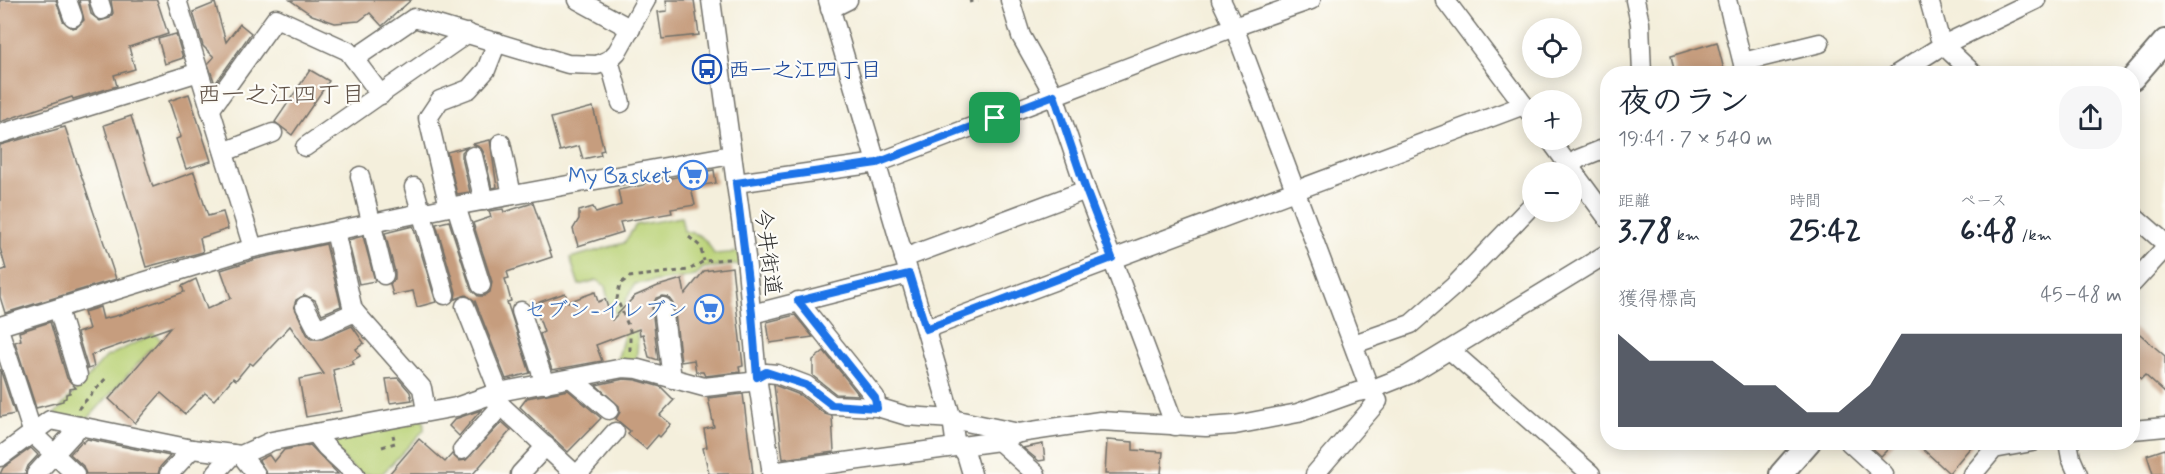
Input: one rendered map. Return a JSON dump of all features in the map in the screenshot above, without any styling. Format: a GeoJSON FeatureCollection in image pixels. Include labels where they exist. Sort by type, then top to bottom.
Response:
{"type":"FeatureCollection","features":[{"type":"Feature","properties":{"kind":"main road"},"geometry":{"type":"LineString","coordinates":[[2140,70],[2165,41]]}},
{"type":"Feature","properties":{"kind":"main road"},"geometry":{"type":"LineString","coordinates":[[1781,474],[1802,450]]}},
{"type":"Feature","properties":{"kind":"street"},"geometry":{"type":"LineString","coordinates":[[177,0],[254,248]]}},
{"type":"Feature","properties":{"kind":"street"},"geometry":{"type":"LineString","coordinates":[[578,0],[631,29]]}},
{"type":"Feature","properties":{"kind":"street"},"geometry":{"type":"LineString","coordinates":[[354,59],[414,18],[568,64],[597,65],[609,60],[617,52],[646,0]]}},
{"type":"Feature","properties":{"kind":"street","name":"今井街道"},"geometry":{"type":"LineString","coordinates":[[711,0],[752,314],[757,377],[772,473]]}},
{"type":"Feature","properties":{"kind":"street"},"geometry":{"type":"LineString","coordinates":[[848,0],[829,4],[926,329],[952,419],[955,440],[966,454],[972,474]]}},
{"type":"Feature","properties":{"kind":"street"},"geometry":{"type":"LineString","coordinates":[[1010,0],[1021,36],[1054,95],[1086,190],[1175,426]]}},
{"type":"Feature","properties":{"kind":"street"},"geometry":{"type":"LineString","coordinates":[[1221,0],[1234,27],[1296,189],[1370,390],[1378,400],[1320,472]]}},
{"type":"Feature","properties":{"kind":"street"},"geometry":{"type":"LineString","coordinates":[[736,183],[877,163],[1311,0]]}},
{"type":"Feature","properties":{"kind":"street"},"geometry":{"type":"LineString","coordinates":[[1444,0],[1522,102]]}},
{"type":"Feature","properties":{"kind":"street"},"geometry":{"type":"LineString","coordinates":[[1635,0],[1640,23],[1642,66]]}},
{"type":"Feature","properties":{"kind":"street"},"geometry":{"type":"LineString","coordinates":[[1727,0],[1744,66]]}},
{"type":"Feature","properties":{"kind":"street"},"geometry":{"type":"LineString","coordinates":[[1929,0],[1943,45],[1965,66]]}},
{"type":"Feature","properties":{"kind":"street"},"geometry":{"type":"LineString","coordinates":[[1910,66],[1943,45],[2036,0]]}},
{"type":"Feature","properties":{"kind":"street"},"geometry":{"type":"LineString","coordinates":[[210,110],[276,18],[348,51],[381,95]]}},
{"type":"Feature","properties":{"kind":"street"},"geometry":{"type":"LineString","coordinates":[[305,147],[468,33]]}},
{"type":"Feature","properties":{"kind":"street"},"geometry":{"type":"LineString","coordinates":[[481,285],[453,206],[428,118],[440,100],[469,89],[486,70],[497,42]]}},
{"type":"Feature","properties":{"kind":"street"},"geometry":{"type":"LineString","coordinates":[[1750,66],[1820,43]]}},
{"type":"Feature","properties":{"kind":"street"},"geometry":{"type":"LineString","coordinates":[[609,60],[621,103]]}},
{"type":"Feature","properties":{"kind":"street"},"geometry":{"type":"LineString","coordinates":[[0,134],[199,72]]}},
{"type":"Feature","properties":{"kind":"street"},"geometry":{"type":"LineString","coordinates":[[926,329],[1296,189],[1522,113]]}},
{"type":"Feature","properties":{"kind":"street"},"geometry":{"type":"LineString","coordinates":[[224,152],[273,133]]}},
{"type":"Feature","properties":{"kind":"street"},"geometry":{"type":"LineString","coordinates":[[501,143],[512,195]]}},
{"type":"Feature","properties":{"kind":"street"},"geometry":{"type":"LineString","coordinates":[[1575,162],[1600,150]]}},
{"type":"Feature","properties":{"kind":"street"},"geometry":{"type":"LineString","coordinates":[[0,326],[254,248],[453,206],[731,155]]}},
{"type":"Feature","properties":{"kind":"street"},"geometry":{"type":"LineString","coordinates":[[473,156],[484,201]]}},
{"type":"Feature","properties":{"kind":"street"},"geometry":{"type":"LineString","coordinates":[[360,176],[384,275]]}},
{"type":"Feature","properties":{"kind":"street"},"geometry":{"type":"LineString","coordinates":[[414,187],[445,295]]}},
{"type":"Feature","properties":{"kind":"street"},"geometry":{"type":"LineString","coordinates":[[1582,188],[1600,209]]}},
{"type":"Feature","properties":{"kind":"street"},"geometry":{"type":"LineString","coordinates":[[752,314],[906,266],[1086,190]]}},
{"type":"Feature","properties":{"kind":"street"},"geometry":{"type":"LineString","coordinates":[[1354,344],[1411,324],[1454,286],[1522,215]]}},
{"type":"Feature","properties":{"kind":"street"},"geometry":{"type":"LineString","coordinates":[[2140,222],[2165,246],[2140,275]]}},
{"type":"Feature","properties":{"kind":"street"},"geometry":{"type":"LineString","coordinates":[[335,231],[353,310],[422,388],[426,411]]}},
{"type":"Feature","properties":{"kind":"street"},"geometry":{"type":"LineString","coordinates":[[772,473],[999,441],[1019,433],[1100,420],[1206,428],[1298,413],[1408,375],[1451,351],[1600,258]]}},
{"type":"Feature","properties":{"kind":"street"},"geometry":{"type":"LineString","coordinates":[[798,301],[875,398],[877,408]]}},
{"type":"Feature","properties":{"kind":"street"},"geometry":{"type":"LineString","coordinates":[[305,306],[317,329],[356,312]]}},
{"type":"Feature","properties":{"kind":"street"},"geometry":{"type":"LineString","coordinates":[[465,306],[497,398],[577,474],[615,432]]}},
{"type":"Feature","properties":{"kind":"street"},"geometry":{"type":"LineString","coordinates":[[663,307],[672,379]]}},
{"type":"Feature","properties":{"kind":"street"},"geometry":{"type":"LineString","coordinates":[[58,309],[78,375]]}},
{"type":"Feature","properties":{"kind":"street"},"geometry":{"type":"LineString","coordinates":[[520,311],[545,384]]}},
{"type":"Feature","properties":{"kind":"street"},"geometry":{"type":"LineString","coordinates":[[0,332],[33,434],[75,474]]}},
{"type":"Feature","properties":{"kind":"street"},"geometry":{"type":"LineString","coordinates":[[1451,351],[1591,474]]}},
{"type":"Feature","properties":{"kind":"street"},"geometry":{"type":"LineString","coordinates":[[215,474],[237,454],[272,441],[497,398],[545,384],[623,368],[638,369],[704,387],[750,382],[766,372],[806,385],[832,405],[877,408],[907,416],[952,419],[1019,433]]}},
{"type":"Feature","properties":{"kind":"street"},"geometry":{"type":"LineString","coordinates":[[572,379],[609,410]]}},
{"type":"Feature","properties":{"kind":"street"},"geometry":{"type":"LineString","coordinates":[[462,450],[497,398]]}},
{"type":"Feature","properties":{"kind":"street"},"geometry":{"type":"LineString","coordinates":[[0,457],[50,420],[192,449],[237,454],[256,474]]}},
{"type":"Feature","properties":{"kind":"street"},"geometry":{"type":"LineString","coordinates":[[36,474],[55,454],[72,425]]}},
{"type":"Feature","properties":{"kind":"street"},"geometry":{"type":"LineString","coordinates":[[2140,429],[2165,427]]}},
{"type":"Feature","properties":{"kind":"street"},"geometry":{"type":"LineString","coordinates":[[315,433],[326,447],[355,474]]}},
{"type":"Feature","properties":{"kind":"street"},"geometry":{"type":"LineString","coordinates":[[999,441],[1036,474]]}},
{"type":"Feature","properties":{"kind":"street"},"geometry":{"type":"LineString","coordinates":[[520,474],[546,446]]}},
{"type":"Feature","properties":{"kind":"street"},"geometry":{"type":"LineString","coordinates":[[169,474],[192,449]]}},
{"type":"Feature","properties":{"kind":"street"},"geometry":{"type":"LineString","coordinates":[[1858,450],[1884,474]]}},
{"type":"Feature","properties":{"kind":"street"},"geometry":{"type":"LineString","coordinates":[[1973,474],[1993,450]]}},
{"type":"Feature","properties":{"kind":"street"},"geometry":{"type":"LineString","coordinates":[[2069,450],[2078,474]]}},
{"type":"Feature","properties":{"kind":"street"},"geometry":{"type":"LineString","coordinates":[[892,455],[894,474]]}},
{"type":"Feature","properties":{"kind":"path"},"geometry":{"type":"LineString","coordinates":[[969,3],[978,0]]}},
{"type":"Feature","properties":{"kind":"path"},"geometry":{"type":"LineString","coordinates":[[689,237],[700,246],[704,261]]}},
{"type":"Feature","properties":{"kind":"path"},"geometry":{"type":"LineString","coordinates":[[72,425],[108,376]]}},
{"type":"Feature","properties":{"kind":"green space"},"geometry":{"type":"Polygon","coordinates":[[[681,217],[684,231],[695,233],[703,238],[714,254],[742,252],[743,264],[703,268],[696,276],[635,284],[625,302],[636,325],[638,348],[635,366],[616,365],[624,335],[617,316],[609,304],[605,286],[597,280],[579,285],[570,258],[624,243],[636,225],[681,217]]]}},
{"type":"Feature","properties":{"kind":"green space"},"geometry":{"type":"Polygon","coordinates":[[[154,334],[176,352],[170,363],[152,348],[85,422],[53,416],[106,357],[154,334]]]}},
{"type":"Feature","properties":{"kind":"green space"},"geometry":{"type":"Polygon","coordinates":[[[423,413],[424,430],[382,474],[359,474],[320,435],[423,413]]]}},
{"type":"Feature","properties":{"kind":"building"},"geometry":{"type":"Polygon","coordinates":[[[0,0],[56,0],[63,21],[72,28],[77,27],[84,20],[79,0],[88,0],[91,14],[100,21],[110,18],[113,13],[111,0],[157,0],[168,34],[129,47],[135,69],[114,75],[117,86],[73,99],[72,97],[0,122],[0,0]]]}},
{"type":"Feature","properties":{"kind":"building"},"geometry":{"type":"Polygon","coordinates":[[[290,0],[411,0],[382,26],[370,13],[359,21],[335,23],[312,15],[290,0]]]}},
{"type":"Feature","properties":{"kind":"building"},"geometry":{"type":"Polygon","coordinates":[[[666,0],[694,0],[699,35],[662,39],[658,12],[667,11],[666,0]]]}},
{"type":"Feature","properties":{"kind":"building"},"geometry":{"type":"Polygon","coordinates":[[[215,3],[226,42],[240,24],[251,33],[215,84],[208,64],[214,57],[203,46],[193,12],[215,3]]]}},
{"type":"Feature","properties":{"kind":"building"},"geometry":{"type":"Polygon","coordinates":[[[176,34],[183,58],[165,64],[158,39],[176,34]]]}},
{"type":"Feature","properties":{"kind":"building"},"geometry":{"type":"Polygon","coordinates":[[[1717,42],[1723,66],[1673,66],[1671,56],[1717,42]]]}},
{"type":"Feature","properties":{"kind":"building"},"geometry":{"type":"Polygon","coordinates":[[[310,70],[329,81],[292,135],[275,122],[310,70]]]}},
{"type":"Feature","properties":{"kind":"building"},"geometry":{"type":"Polygon","coordinates":[[[189,94],[211,161],[186,169],[176,139],[181,137],[169,101],[189,94]]]}},
{"type":"Feature","properties":{"kind":"building"},"geometry":{"type":"Polygon","coordinates":[[[593,107],[604,150],[600,151],[601,155],[583,159],[579,146],[560,151],[551,118],[593,107]]]}},
{"type":"Feature","properties":{"kind":"building"},"geometry":{"type":"Polygon","coordinates":[[[131,116],[153,187],[194,172],[208,216],[223,212],[228,229],[200,238],[203,252],[146,267],[104,125],[131,116]]]}},
{"type":"Feature","properties":{"kind":"building"},"geometry":{"type":"Polygon","coordinates":[[[65,127],[116,279],[5,313],[0,297],[0,271],[6,269],[0,248],[0,145],[65,127]]]}},
{"type":"Feature","properties":{"kind":"building"},"geometry":{"type":"Polygon","coordinates":[[[490,140],[497,187],[492,188],[484,153],[481,148],[473,144],[490,140]]]}},
{"type":"Feature","properties":{"kind":"building"},"geometry":{"type":"Polygon","coordinates":[[[467,147],[462,152],[462,158],[470,192],[457,194],[447,152],[467,147]]]}},
{"type":"Feature","properties":{"kind":"building"},"geometry":{"type":"Polygon","coordinates":[[[714,170],[716,183],[691,187],[695,205],[671,209],[672,213],[620,222],[623,232],[578,246],[573,229],[579,219],[579,211],[593,207],[596,213],[621,205],[618,190],[714,170]]]}},
{"type":"Feature","properties":{"kind":"building"},"geometry":{"type":"Polygon","coordinates":[[[533,203],[552,257],[507,272],[509,278],[505,279],[511,301],[507,302],[530,373],[506,379],[475,301],[466,295],[455,299],[456,292],[436,224],[449,221],[471,289],[478,296],[484,296],[490,292],[492,282],[473,223],[491,217],[489,211],[503,209],[504,212],[533,203]]]}},
{"type":"Feature","properties":{"kind":"building"},"geometry":{"type":"Polygon","coordinates":[[[413,226],[436,302],[417,307],[413,291],[393,295],[390,284],[395,279],[395,272],[385,233],[413,226]]]}},
{"type":"Feature","properties":{"kind":"building"},"geometry":{"type":"Polygon","coordinates":[[[363,236],[375,281],[359,284],[348,240],[363,236]]]}},
{"type":"Feature","properties":{"kind":"building"},"geometry":{"type":"Polygon","coordinates":[[[326,244],[341,306],[322,314],[315,300],[305,295],[296,300],[294,306],[311,339],[322,339],[352,326],[364,343],[356,349],[360,356],[352,361],[354,364],[333,370],[341,411],[306,417],[299,379],[324,374],[290,326],[253,365],[250,363],[236,380],[233,378],[214,400],[205,393],[185,414],[161,393],[135,423],[109,399],[171,327],[91,355],[94,367],[88,369],[77,333],[89,329],[84,312],[100,307],[103,319],[119,315],[184,292],[182,286],[196,279],[207,309],[231,298],[221,270],[256,259],[326,244]]]}},
{"type":"Feature","properties":{"kind":"building"},"geometry":{"type":"Polygon","coordinates":[[[732,267],[743,366],[739,367],[740,372],[705,376],[703,372],[696,372],[694,360],[681,362],[674,305],[668,297],[662,296],[656,298],[652,308],[658,360],[649,357],[643,334],[640,335],[639,329],[596,345],[602,361],[552,370],[540,334],[544,332],[534,304],[565,293],[568,302],[595,292],[598,302],[605,299],[612,320],[635,296],[682,279],[685,294],[704,271],[732,267]]]}},
{"type":"Feature","properties":{"kind":"building"},"geometry":{"type":"Polygon","coordinates":[[[795,315],[813,337],[770,343],[767,322],[795,315]]]}},
{"type":"Feature","properties":{"kind":"building"},"geometry":{"type":"Polygon","coordinates":[[[50,322],[67,378],[76,388],[70,389],[70,393],[66,394],[63,401],[36,408],[15,342],[21,340],[19,332],[50,322]]]}},
{"type":"Feature","properties":{"kind":"building"},"geometry":{"type":"Polygon","coordinates":[[[2140,334],[2165,356],[2165,393],[2145,375],[2141,379],[2140,334]]]}},
{"type":"Feature","properties":{"kind":"building"},"geometry":{"type":"Polygon","coordinates":[[[824,351],[859,395],[836,394],[813,376],[813,360],[824,351]]]}},
{"type":"Feature","properties":{"kind":"building"},"geometry":{"type":"Polygon","coordinates":[[[0,369],[15,414],[0,417],[0,369]]]}},
{"type":"Feature","properties":{"kind":"building"},"geometry":{"type":"Polygon","coordinates":[[[398,378],[410,392],[412,400],[390,403],[386,379],[398,378]]]}},
{"type":"Feature","properties":{"kind":"building"},"geometry":{"type":"Polygon","coordinates":[[[624,379],[661,387],[674,400],[660,415],[671,424],[646,449],[628,434],[630,431],[616,419],[620,412],[619,406],[596,385],[624,379]]]}},
{"type":"Feature","properties":{"kind":"building"},"geometry":{"type":"Polygon","coordinates":[[[774,385],[800,395],[825,414],[832,416],[834,452],[783,459],[774,385]]]}},
{"type":"Feature","properties":{"kind":"building"},"geometry":{"type":"Polygon","coordinates":[[[568,390],[601,418],[568,452],[520,407],[527,398],[568,390]]]}},
{"type":"Feature","properties":{"kind":"building"},"geometry":{"type":"Polygon","coordinates":[[[743,394],[753,474],[709,474],[703,448],[707,447],[704,429],[714,427],[708,398],[743,394]]]}},
{"type":"Feature","properties":{"kind":"building"},"geometry":{"type":"Polygon","coordinates":[[[481,410],[459,436],[449,426],[455,419],[481,410]]]}},
{"type":"Feature","properties":{"kind":"building"},"geometry":{"type":"Polygon","coordinates":[[[502,422],[511,430],[473,474],[389,474],[419,439],[445,462],[452,454],[459,461],[466,460],[502,422]]]}},
{"type":"Feature","properties":{"kind":"building"},"geometry":{"type":"Polygon","coordinates":[[[87,439],[170,456],[160,467],[158,474],[86,474],[83,466],[70,454],[82,441],[83,443],[87,439]]]}},
{"type":"Feature","properties":{"kind":"building"},"geometry":{"type":"Polygon","coordinates":[[[1107,440],[1133,442],[1133,450],[1163,452],[1161,474],[1105,474],[1107,440]]]}},
{"type":"Feature","properties":{"kind":"building"},"geometry":{"type":"Polygon","coordinates":[[[1043,444],[1045,460],[1039,461],[1023,448],[1043,444]]]}},
{"type":"Feature","properties":{"kind":"building"},"geometry":{"type":"Polygon","coordinates":[[[310,445],[338,474],[267,474],[259,460],[269,455],[274,462],[284,450],[310,445]]]}},
{"type":"Feature","properties":{"kind":"building"},"geometry":{"type":"Polygon","coordinates":[[[31,448],[38,455],[28,466],[25,474],[0,474],[3,468],[31,448]]]}},
{"type":"Feature","properties":{"kind":"building"},"geometry":{"type":"Polygon","coordinates":[[[2165,449],[2165,474],[2153,474],[2147,455],[2165,449]]]}},
{"type":"Feature","properties":{"kind":"building"},"geometry":{"type":"Polygon","coordinates":[[[1875,450],[1887,450],[1881,456],[1875,450]]]}},
{"type":"Feature","properties":{"kind":"building"},"geometry":{"type":"Polygon","coordinates":[[[1924,450],[1968,450],[1949,473],[1924,450]]]}},
{"type":"Feature","properties":{"kind":"place","name":"西一之江四丁目"},"geometry":{"type":"Point","coordinates":[707,69]}},
{"type":"Feature","properties":{"kind":"place","name":"My Basket"},"geometry":{"type":"Point","coordinates":[693,175]}},
{"type":"Feature","properties":{"kind":"place","name":"セブン-イレブン"},"geometry":{"type":"Point","coordinates":[709,309]}},
{"type":"Feature","properties":{"kind":"district","name":"西一之江四丁目"},"geometry":{"type":"Point","coordinates":[281,94]}},
{"type":"Feature","properties":{"kind":"route"},"geometry":{"type":"LineString","coordinates":[[1054,95],[1112,258],[926,329],[909,274],[798,301],[875,398],[877,408],[832,405],[806,385],[777,374],[766,372],[757,377],[746,257],[736,183],[877,163],[995,118],[1054,95]]}}]}
